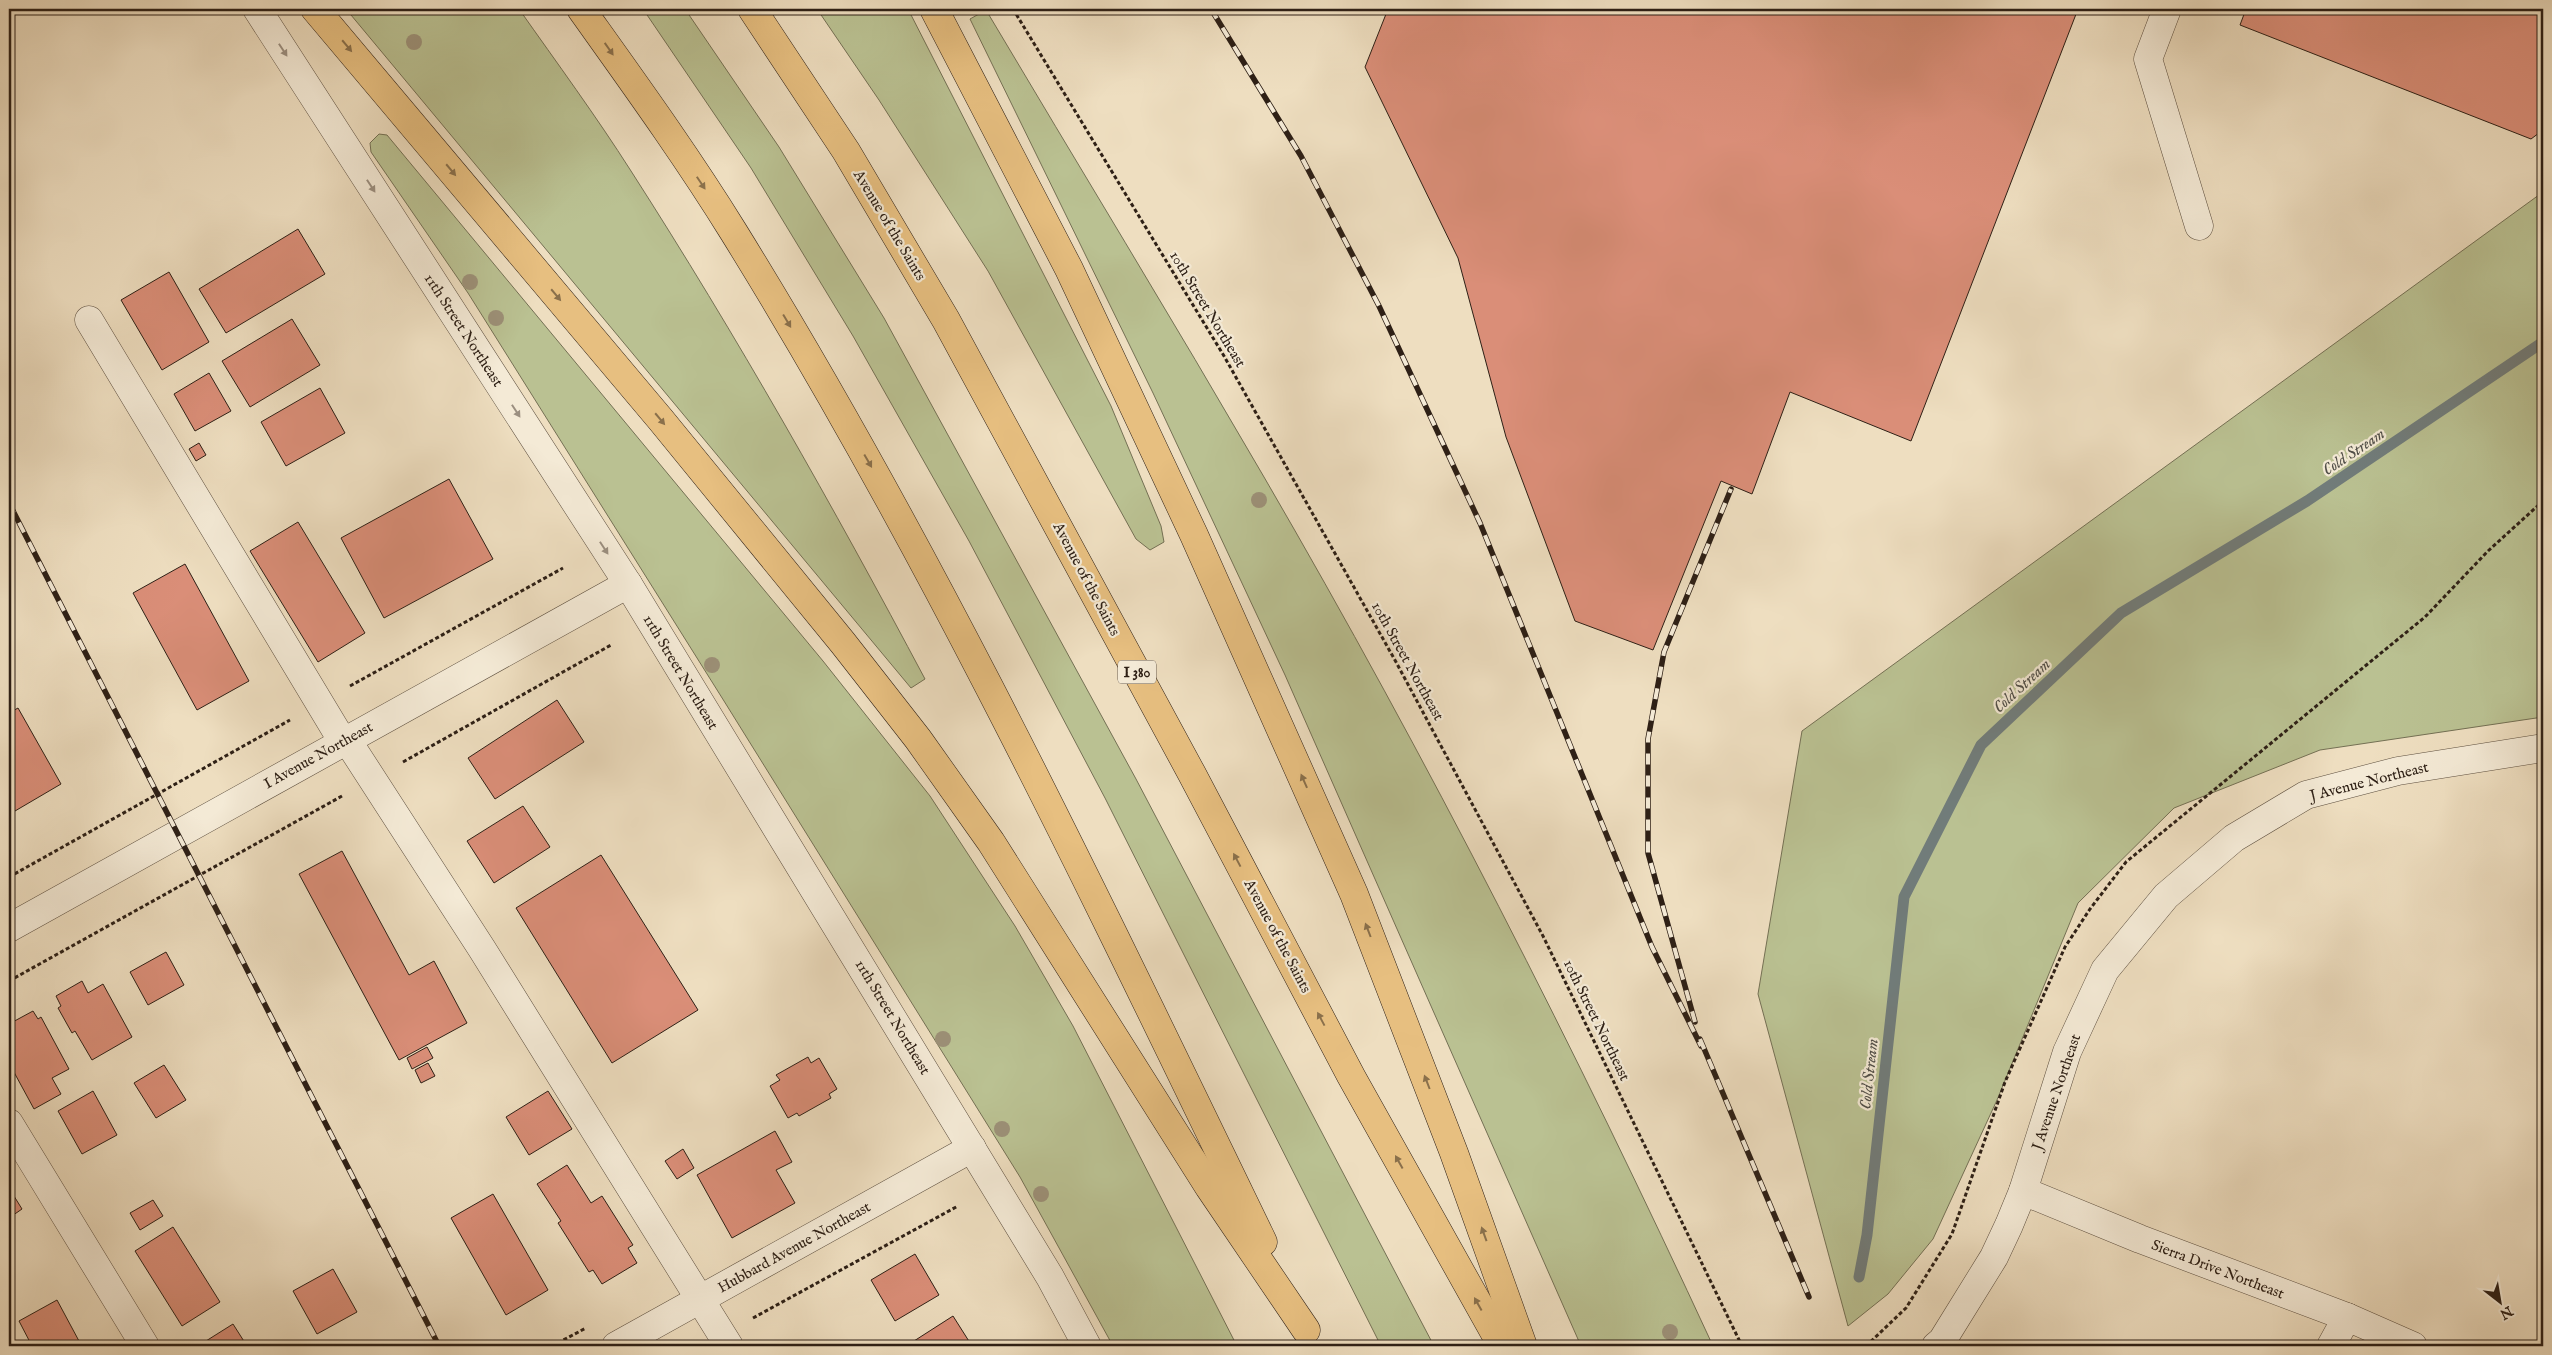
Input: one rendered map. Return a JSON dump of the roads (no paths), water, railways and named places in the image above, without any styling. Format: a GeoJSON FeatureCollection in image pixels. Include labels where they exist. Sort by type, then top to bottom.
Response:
{"type":"FeatureCollection","features":[{"type":"Feature","properties":{"kind":"highway"},"geometry":{"type":"LineString","coordinates":[[315,9],[661,420],[843,643],[918,739],[991,842],[1208,1187],[1310,1338]]}},
{"type":"Feature","properties":{"kind":"highway"},"geometry":{"type":"LineString","coordinates":[[581,9],[732,229],[910,535],[1083,871],[1310,1338]]}},
{"type":"Feature","properties":{"kind":"highway","name":"Avenue of the Saints"},"geometry":{"type":"LineString","coordinates":[[752,9],[846,151],[946,320],[1192,774],[1351,1076],[1502,1346]]}},
{"type":"Feature","properties":{"kind":"highway"},"geometry":{"type":"LineString","coordinates":[[934,9],[1077,287],[1194,535],[1354,894],[1454,1153],[1523,1346]]}},
{"type":"Feature","properties":{"kind":"street","name":"11th Street Northeast"},"geometry":{"type":"LineString","coordinates":[[257,9],[628,584],[1050,1276],[1087,1346]]}},
{"type":"Feature","properties":{"kind":"street"},"geometry":{"type":"LineString","coordinates":[[2167,9],[2148,59],[2199,226]]}},
{"type":"Feature","properties":{"kind":"street"},"geometry":{"type":"LineString","coordinates":[[89,320],[320,703],[372,779],[482,949],[726,1341]]}},
{"type":"Feature","properties":{"kind":"street","name":"I Avenue Northeast"},"geometry":{"type":"LineString","coordinates":[[9,928],[628,584]]}},
{"type":"Feature","properties":{"kind":"street","name":"J Avenue Northeast"},"geometry":{"type":"LineString","coordinates":[[1936,1346],[1942,1341],[1994,1257],[2023,1191],[2067,1052],[2105,970],[2166,896],[2234,838],[2306,795],[2398,771],[2543,748]]}},
{"type":"Feature","properties":{"kind":"street"},"geometry":{"type":"LineString","coordinates":[[9,1123],[145,1346]]}},
{"type":"Feature","properties":{"kind":"street","name":"Hubbard Avenue Northeast"},"geometry":{"type":"LineString","coordinates":[[616,1346],[972,1148]]}},
{"type":"Feature","properties":{"kind":"street","name":"Sierra Drive Northeast"},"geometry":{"type":"LineString","coordinates":[[2023,1191],[2140,1239],[2346,1318],[2412,1346]]}},
{"type":"Feature","properties":{"kind":"street"},"geometry":{"type":"LineString","coordinates":[[2331,1346],[2346,1318]]}},
{"type":"Feature","properties":{"kind":"waterway","name":"Cold Stream"},"geometry":{"type":"LineString","coordinates":[[1859,1277],[1867,1235],[1904,897],[1981,745],[2121,613],[2307,501],[2543,342]]}},
{"type":"Feature","properties":{"kind":"railway"},"geometry":{"type":"LineString","coordinates":[[1211,9],[1301,156],[1379,306],[1480,523],[1652,947],[1701,1046]]}},
{"type":"Feature","properties":{"kind":"railway"},"geometry":{"type":"LineString","coordinates":[[1695,1022],[1648,853],[1648,739],[1664,652],[1731,489]]}},
{"type":"Feature","properties":{"kind":"railway"},"geometry":{"type":"LineString","coordinates":[[9,503],[439,1346]]}},
{"type":"Feature","properties":{"kind":"railway"},"geometry":{"type":"LineString","coordinates":[[1700,1039],[1809,1297]]}}]}
